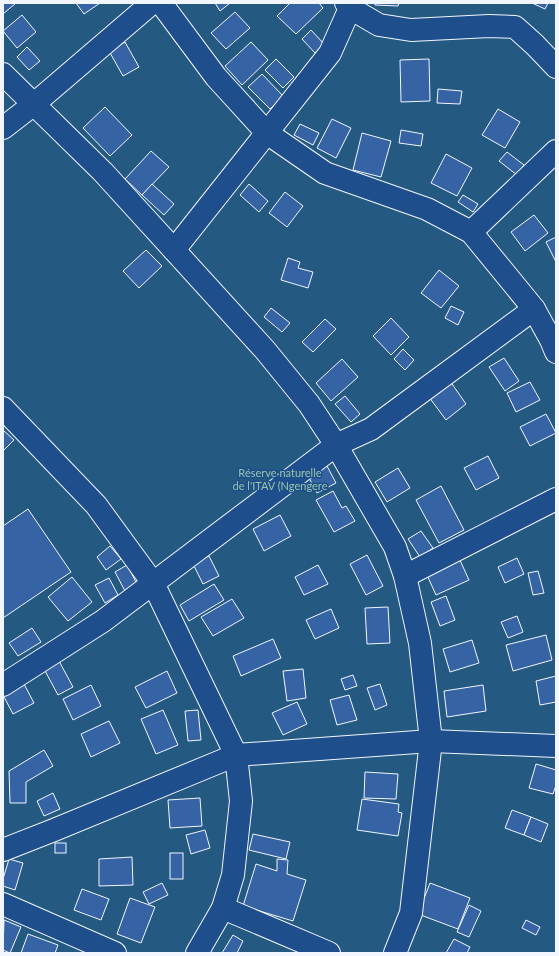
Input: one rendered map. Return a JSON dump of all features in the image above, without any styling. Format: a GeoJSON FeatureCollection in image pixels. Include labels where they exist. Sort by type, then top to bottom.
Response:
{"type":"FeatureCollection","features":[{"type":"Feature","properties":{"kind":"street"},"geometry":{"type":"LineString","coordinates":[[3,128],[34,104],[152,3]]}},
{"type":"Feature","properties":{"kind":"street"},"geometry":{"type":"LineString","coordinates":[[161,3],[216,78],[267,133],[325,173],[427,209],[471,232],[534,309],[554,344]]}},
{"type":"Feature","properties":{"kind":"street"},"geometry":{"type":"LineString","coordinates":[[174,250],[330,53],[348,5],[379,25],[411,30],[489,26],[515,27],[556,67]]}},
{"type":"Feature","properties":{"kind":"street"},"geometry":{"type":"LineString","coordinates":[[3,74],[103,172],[265,350],[309,404],[336,444],[395,547],[405,576],[420,643],[431,741],[411,913],[395,953]]}},
{"type":"Feature","properties":{"kind":"street"},"geometry":{"type":"LineString","coordinates":[[471,232],[556,150]]}},
{"type":"Feature","properties":{"kind":"street"},"geometry":{"type":"LineString","coordinates":[[3,685],[103,621],[336,444],[371,428],[534,309]]}},
{"type":"Feature","properties":{"kind":"street"},"geometry":{"type":"LineString","coordinates":[[3,408],[96,505],[153,583],[236,755],[241,801],[233,875],[223,908],[197,953]]}},
{"type":"Feature","properties":{"kind":"street"},"geometry":{"type":"LineString","coordinates":[[405,576],[556,499]]}},
{"type":"Feature","properties":{"kind":"street"},"geometry":{"type":"LineString","coordinates":[[3,850],[236,755],[431,741],[556,746]]}},
{"type":"Feature","properties":{"kind":"street"},"geometry":{"type":"LineString","coordinates":[[3,904],[115,953]]}},
{"type":"Feature","properties":{"kind":"street"},"geometry":{"type":"LineString","coordinates":[[223,908],[329,953]]}},
{"type":"Feature","properties":{"kind":"green space","name":"Réserve naturelle de l'ITAV (Ngengere"},"geometry":{"type":"Polygon","coordinates":[[[3,3],[556,3],[556,953],[3,953],[3,3]]]}},
{"type":"Feature","properties":{"kind":"building"},"geometry":{"type":"Polygon","coordinates":[[[3,3],[16,3],[3,14],[3,3]]]}},
{"type":"Feature","properties":{"kind":"building"},"geometry":{"type":"Polygon","coordinates":[[[76,3],[100,3],[84,14],[76,3]]]}},
{"type":"Feature","properties":{"kind":"building"},"geometry":{"type":"Polygon","coordinates":[[[215,3],[230,3],[220,11],[215,3]]]}},
{"type":"Feature","properties":{"kind":"building"},"geometry":{"type":"Polygon","coordinates":[[[290,3],[319,3],[323,8],[296,34],[277,16],[290,3]]]}},
{"type":"Feature","properties":{"kind":"building"},"geometry":{"type":"Polygon","coordinates":[[[375,3],[399,3],[398,6],[375,5],[375,3]]]}},
{"type":"Feature","properties":{"kind":"building"},"geometry":{"type":"Polygon","coordinates":[[[532,3],[548,3],[545,9],[532,3]]]}},
{"type":"Feature","properties":{"kind":"building"},"geometry":{"type":"Polygon","coordinates":[[[235,12],[250,28],[226,49],[211,33],[235,12]]]}},
{"type":"Feature","properties":{"kind":"building"},"geometry":{"type":"Polygon","coordinates":[[[22,15],[36,32],[17,48],[3,31],[22,15]]]}},
{"type":"Feature","properties":{"kind":"building"},"geometry":{"type":"Polygon","coordinates":[[[311,30],[324,44],[315,53],[302,39],[311,30]]]}},
{"type":"Feature","properties":{"kind":"building"},"geometry":{"type":"Polygon","coordinates":[[[125,42],[139,67],[123,76],[109,51],[125,42]]]}},
{"type":"Feature","properties":{"kind":"building"},"geometry":{"type":"Polygon","coordinates":[[[251,42],[268,60],[242,85],[225,66],[251,42]]]}},
{"type":"Feature","properties":{"kind":"building"},"geometry":{"type":"Polygon","coordinates":[[[27,47],[40,61],[29,70],[17,57],[27,47]]]}},
{"type":"Feature","properties":{"kind":"building"},"geometry":{"type":"Polygon","coordinates":[[[276,59],[294,77],[283,88],[265,70],[276,59]]]}},
{"type":"Feature","properties":{"kind":"building"},"geometry":{"type":"Polygon","coordinates":[[[429,59],[430,101],[401,102],[400,60],[429,59]]]}},
{"type":"Feature","properties":{"kind":"building"},"geometry":{"type":"Polygon","coordinates":[[[262,74],[283,96],[270,109],[248,87],[262,74]]]}},
{"type":"Feature","properties":{"kind":"building"},"geometry":{"type":"Polygon","coordinates":[[[438,89],[462,91],[460,104],[437,103],[438,89]]]}},
{"type":"Feature","properties":{"kind":"building"},"geometry":{"type":"Polygon","coordinates":[[[105,107],[132,135],[110,156],[83,128],[105,107]]]}},
{"type":"Feature","properties":{"kind":"building"},"geometry":{"type":"Polygon","coordinates":[[[498,109],[520,122],[505,148],[482,135],[498,109]]]}},
{"type":"Feature","properties":{"kind":"building"},"geometry":{"type":"Polygon","coordinates":[[[332,119],[351,128],[336,158],[317,148],[332,119]]]}},
{"type":"Feature","properties":{"kind":"building"},"geometry":{"type":"Polygon","coordinates":[[[300,124],[319,133],[313,145],[294,135],[300,124]]]}},
{"type":"Feature","properties":{"kind":"building"},"geometry":{"type":"Polygon","coordinates":[[[401,130],[423,134],[421,146],[399,143],[401,130]]]}},
{"type":"Feature","properties":{"kind":"building"},"geometry":{"type":"Polygon","coordinates":[[[362,133],[391,141],[381,177],[353,170],[362,133]]]}},
{"type":"Feature","properties":{"kind":"building"},"geometry":{"type":"Polygon","coordinates":[[[151,151],[169,167],[142,195],[125,179],[151,151]]]}},
{"type":"Feature","properties":{"kind":"building"},"geometry":{"type":"Polygon","coordinates":[[[507,152],[524,165],[517,175],[499,161],[507,152]]]}},
{"type":"Feature","properties":{"kind":"building"},"geometry":{"type":"Polygon","coordinates":[[[446,154],[472,168],[457,196],[431,183],[446,154]]]}},
{"type":"Feature","properties":{"kind":"building"},"geometry":{"type":"Polygon","coordinates":[[[152,184],[174,204],[164,215],[142,195],[152,184]]]}},
{"type":"Feature","properties":{"kind":"building"},"geometry":{"type":"Polygon","coordinates":[[[249,184],[268,201],[259,212],[240,195],[249,184]]]}},
{"type":"Feature","properties":{"kind":"building"},"geometry":{"type":"Polygon","coordinates":[[[285,192],[303,206],[287,227],[269,213],[285,192]]]}},
{"type":"Feature","properties":{"kind":"building"},"geometry":{"type":"Polygon","coordinates":[[[463,195],[478,204],[473,212],[458,202],[463,195]]]}},
{"type":"Feature","properties":{"kind":"building"},"geometry":{"type":"Polygon","coordinates":[[[534,215],[548,233],[525,251],[511,232],[534,215]]]}},
{"type":"Feature","properties":{"kind":"building"},"geometry":{"type":"Polygon","coordinates":[[[556,237],[556,262],[546,242],[556,237]]]}},
{"type":"Feature","properties":{"kind":"building"},"geometry":{"type":"Polygon","coordinates":[[[146,250],[162,266],[139,288],[123,271],[146,250]]]}},
{"type":"Feature","properties":{"kind":"building"},"geometry":{"type":"Polygon","coordinates":[[[288,258],[300,262],[298,268],[313,272],[308,288],[281,280],[288,258]]]}},
{"type":"Feature","properties":{"kind":"building"},"geometry":{"type":"Polygon","coordinates":[[[439,270],[459,286],[441,308],[421,293],[439,270]]]}},
{"type":"Feature","properties":{"kind":"building"},"geometry":{"type":"Polygon","coordinates":[[[451,306],[464,312],[458,325],[445,318],[451,306]]]}},
{"type":"Feature","properties":{"kind":"building"},"geometry":{"type":"Polygon","coordinates":[[[271,308],[290,323],[282,332],[264,317],[271,308]]]}},
{"type":"Feature","properties":{"kind":"building"},"geometry":{"type":"Polygon","coordinates":[[[391,318],[409,337],[391,355],[373,336],[391,318]]]}},
{"type":"Feature","properties":{"kind":"building"},"geometry":{"type":"Polygon","coordinates":[[[325,319],[336,329],[313,352],[302,342],[325,319]]]}},
{"type":"Feature","properties":{"kind":"building"},"geometry":{"type":"Polygon","coordinates":[[[403,349],[414,360],[405,370],[394,359],[403,349]]]}},
{"type":"Feature","properties":{"kind":"building"},"geometry":{"type":"Polygon","coordinates":[[[504,358],[519,381],[505,391],[489,367],[504,358]]]}},
{"type":"Feature","properties":{"kind":"building"},"geometry":{"type":"Polygon","coordinates":[[[342,359],[358,377],[331,401],[316,383],[342,359]]]}},
{"type":"Feature","properties":{"kind":"building"},"geometry":{"type":"Polygon","coordinates":[[[450,381],[466,404],[446,420],[429,397],[450,381]]]}},
{"type":"Feature","properties":{"kind":"building"},"geometry":{"type":"Polygon","coordinates":[[[530,382],[540,400],[516,412],[507,393],[530,382]]]}},
{"type":"Feature","properties":{"kind":"building"},"geometry":{"type":"Polygon","coordinates":[[[345,396],[360,414],[351,422],[335,404],[345,396]]]}},
{"type":"Feature","properties":{"kind":"building"},"geometry":{"type":"Polygon","coordinates":[[[546,414],[556,433],[530,446],[520,427],[546,414]]]}},
{"type":"Feature","properties":{"kind":"building"},"geometry":{"type":"Polygon","coordinates":[[[3,430],[14,440],[3,451],[3,430]]]}},
{"type":"Feature","properties":{"kind":"building"},"geometry":{"type":"Polygon","coordinates":[[[488,456],[499,478],[476,490],[464,468],[488,456]]]}},
{"type":"Feature","properties":{"kind":"building"},"geometry":{"type":"Polygon","coordinates":[[[327,466],[336,483],[317,493],[308,476],[327,466]]]}},
{"type":"Feature","properties":{"kind":"building"},"geometry":{"type":"Polygon","coordinates":[[[398,468],[410,488],[387,502],[375,482],[398,468]]]}},
{"type":"Feature","properties":{"kind":"building"},"geometry":{"type":"Polygon","coordinates":[[[441,486],[464,530],[439,543],[416,500],[441,486]]]}},
{"type":"Feature","properties":{"kind":"building"},"geometry":{"type":"Polygon","coordinates":[[[333,491],[342,508],[346,506],[355,521],[334,532],[316,500],[333,491]]]}},
{"type":"Feature","properties":{"kind":"building"},"geometry":{"type":"Polygon","coordinates":[[[28,509],[71,572],[3,618],[3,526],[28,509]]]}},
{"type":"Feature","properties":{"kind":"building"},"geometry":{"type":"Polygon","coordinates":[[[280,515],[291,536],[264,551],[253,529],[280,515]]]}},
{"type":"Feature","properties":{"kind":"building"},"geometry":{"type":"Polygon","coordinates":[[[421,531],[433,548],[420,557],[408,539],[421,531]]]}},
{"type":"Feature","properties":{"kind":"building"},"geometry":{"type":"Polygon","coordinates":[[[110,546],[121,559],[106,570],[97,557],[110,546]]]}},
{"type":"Feature","properties":{"kind":"building"},"geometry":{"type":"Polygon","coordinates":[[[367,555],[383,586],[366,595],[350,564],[367,555]]]}},
{"type":"Feature","properties":{"kind":"building"},"geometry":{"type":"Polygon","coordinates":[[[209,556],[219,576],[203,584],[193,564],[209,556]]]}},
{"type":"Feature","properties":{"kind":"building"},"geometry":{"type":"Polygon","coordinates":[[[459,558],[469,580],[436,595],[426,573],[459,558]]]}},
{"type":"Feature","properties":{"kind":"building"},"geometry":{"type":"Polygon","coordinates":[[[517,558],[524,574],[505,583],[498,567],[517,558]]]}},
{"type":"Feature","properties":{"kind":"building"},"geometry":{"type":"Polygon","coordinates":[[[127,565],[137,584],[125,591],[115,572],[127,565]]]}},
{"type":"Feature","properties":{"kind":"building"},"geometry":{"type":"Polygon","coordinates":[[[318,565],[328,584],[304,595],[295,577],[318,565]]]}},
{"type":"Feature","properties":{"kind":"building"},"geometry":{"type":"Polygon","coordinates":[[[538,571],[544,593],[533,595],[528,573],[538,571]]]}},
{"type":"Feature","properties":{"kind":"building"},"geometry":{"type":"Polygon","coordinates":[[[72,577],[92,602],[68,621],[48,597],[72,577]]]}},
{"type":"Feature","properties":{"kind":"building"},"geometry":{"type":"Polygon","coordinates":[[[109,578],[118,595],[105,603],[95,585],[109,578]]]}},
{"type":"Feature","properties":{"kind":"building"},"geometry":{"type":"Polygon","coordinates":[[[214,584],[224,600],[189,621],[180,605],[214,584]]]}},
{"type":"Feature","properties":{"kind":"building"},"geometry":{"type":"Polygon","coordinates":[[[446,596],[455,620],[440,626],[431,602],[446,596]]]}},
{"type":"Feature","properties":{"kind":"building"},"geometry":{"type":"Polygon","coordinates":[[[232,599],[244,618],[213,636],[201,617],[232,599]]]}},
{"type":"Feature","properties":{"kind":"building"},"geometry":{"type":"Polygon","coordinates":[[[388,607],[390,643],[367,644],[365,608],[388,607]]]}},
{"type":"Feature","properties":{"kind":"building"},"geometry":{"type":"Polygon","coordinates":[[[331,609],[339,628],[315,639],[306,620],[331,609]]]}},
{"type":"Feature","properties":{"kind":"building"},"geometry":{"type":"Polygon","coordinates":[[[517,616],[523,632],[508,638],[501,622],[517,616]]]}},
{"type":"Feature","properties":{"kind":"building"},"geometry":{"type":"Polygon","coordinates":[[[32,628],[41,642],[18,656],[9,643],[32,628]]]}},
{"type":"Feature","properties":{"kind":"building"},"geometry":{"type":"Polygon","coordinates":[[[546,635],[552,660],[513,671],[506,645],[546,635]]]}},
{"type":"Feature","properties":{"kind":"building"},"geometry":{"type":"Polygon","coordinates":[[[273,639],[281,658],[241,676],[233,656],[273,639]]]}},
{"type":"Feature","properties":{"kind":"building"},"geometry":{"type":"Polygon","coordinates":[[[472,640],[479,663],[450,672],[443,649],[472,640]]]}},
{"type":"Feature","properties":{"kind":"building"},"geometry":{"type":"Polygon","coordinates":[[[59,661],[73,687],[58,695],[44,669],[59,661]]]}},
{"type":"Feature","properties":{"kind":"building"},"geometry":{"type":"Polygon","coordinates":[[[303,669],[306,698],[287,701],[283,671],[303,669]]]}},
{"type":"Feature","properties":{"kind":"building"},"geometry":{"type":"Polygon","coordinates":[[[167,671],[177,693],[146,708],[135,687],[167,671]]]}},
{"type":"Feature","properties":{"kind":"building"},"geometry":{"type":"Polygon","coordinates":[[[353,675],[357,686],[345,690],[341,679],[353,675]]]}},
{"type":"Feature","properties":{"kind":"building"},"geometry":{"type":"Polygon","coordinates":[[[556,676],[556,702],[540,705],[536,681],[556,676]]]}},
{"type":"Feature","properties":{"kind":"building"},"geometry":{"type":"Polygon","coordinates":[[[24,684],[34,703],[13,714],[3,695],[24,684]]]}},
{"type":"Feature","properties":{"kind":"building"},"geometry":{"type":"Polygon","coordinates":[[[380,684],[387,705],[375,710],[367,688],[380,684]]]}},
{"type":"Feature","properties":{"kind":"building"},"geometry":{"type":"Polygon","coordinates":[[[91,685],[101,706],[73,720],[63,699],[91,685]]]}},
{"type":"Feature","properties":{"kind":"building"},"geometry":{"type":"Polygon","coordinates":[[[483,685],[486,711],[447,717],[444,691],[483,685]]]}},
{"type":"Feature","properties":{"kind":"building"},"geometry":{"type":"Polygon","coordinates":[[[349,695],[357,720],[337,725],[330,700],[349,695]]]}},
{"type":"Feature","properties":{"kind":"building"},"geometry":{"type":"Polygon","coordinates":[[[297,702],[307,724],[283,735],[272,713],[297,702]]]}},
{"type":"Feature","properties":{"kind":"building"},"geometry":{"type":"Polygon","coordinates":[[[163,710],[178,745],[156,754],[141,719],[163,710]]]}},
{"type":"Feature","properties":{"kind":"building"},"geometry":{"type":"Polygon","coordinates":[[[198,710],[201,740],[188,741],[185,711],[198,710]]]}},
{"type":"Feature","properties":{"kind":"building"},"geometry":{"type":"Polygon","coordinates":[[[109,721],[120,743],[91,757],[81,734],[109,721]]]}},
{"type":"Feature","properties":{"kind":"building"},"geometry":{"type":"Polygon","coordinates":[[[44,750],[53,766],[26,782],[26,803],[10,803],[9,771],[44,750]]]}},
{"type":"Feature","properties":{"kind":"building"},"geometry":{"type":"Polygon","coordinates":[[[536,764],[556,770],[556,785],[553,794],[529,788],[536,764]]]}},
{"type":"Feature","properties":{"kind":"building"},"geometry":{"type":"Polygon","coordinates":[[[365,772],[398,774],[396,799],[364,798],[365,772]]]}},
{"type":"Feature","properties":{"kind":"building"},"geometry":{"type":"Polygon","coordinates":[[[53,793],[60,809],[44,816],[37,801],[53,793]]]}},
{"type":"Feature","properties":{"kind":"building"},"geometry":{"type":"Polygon","coordinates":[[[200,798],[202,826],[170,828],[168,800],[200,798]]]}},
{"type":"Feature","properties":{"kind":"building"},"geometry":{"type":"Polygon","coordinates":[[[362,799],[399,804],[398,812],[402,813],[398,836],[357,830],[362,799]]]}},
{"type":"Feature","properties":{"kind":"building"},"geometry":{"type":"Polygon","coordinates":[[[512,810],[531,817],[524,835],[505,828],[512,810]]]}},
{"type":"Feature","properties":{"kind":"building"},"geometry":{"type":"Polygon","coordinates":[[[531,817],[548,824],[541,842],[524,835],[531,817]]]}},
{"type":"Feature","properties":{"kind":"building"},"geometry":{"type":"Polygon","coordinates":[[[205,830],[210,848],[191,854],[186,835],[205,830]]]}},
{"type":"Feature","properties":{"kind":"building"},"geometry":{"type":"Polygon","coordinates":[[[253,834],[290,842],[286,859],[249,850],[253,834]]]}},
{"type":"Feature","properties":{"kind":"building"},"geometry":{"type":"Polygon","coordinates":[[[55,843],[66,843],[66,853],[55,853],[55,843]]]}},
{"type":"Feature","properties":{"kind":"building"},"geometry":{"type":"Polygon","coordinates":[[[170,853],[183,853],[183,879],[170,879],[170,853]]]}},
{"type":"Feature","properties":{"kind":"building"},"geometry":{"type":"Polygon","coordinates":[[[132,857],[133,885],[99,886],[99,859],[132,857]]]}},
{"type":"Feature","properties":{"kind":"building"},"geometry":{"type":"Polygon","coordinates":[[[9,859],[23,863],[15,890],[3,886],[3,879],[9,859]]]}},
{"type":"Feature","properties":{"kind":"building"},"geometry":{"type":"Polygon","coordinates":[[[277,859],[288,860],[287,874],[306,880],[293,921],[243,906],[256,864],[277,871],[277,859]]]}},
{"type":"Feature","properties":{"kind":"building"},"geometry":{"type":"Polygon","coordinates":[[[162,883],[168,895],[149,904],[143,892],[162,883]]]}},
{"type":"Feature","properties":{"kind":"building"},"geometry":{"type":"Polygon","coordinates":[[[430,883],[470,898],[458,929],[418,914],[430,883]]]}},
{"type":"Feature","properties":{"kind":"building"},"geometry":{"type":"Polygon","coordinates":[[[82,889],[109,899],[101,920],[74,910],[82,889]]]}},
{"type":"Feature","properties":{"kind":"building"},"geometry":{"type":"Polygon","coordinates":[[[130,898],[155,907],[141,943],[117,934],[130,898]]]}},
{"type":"Feature","properties":{"kind":"building"},"geometry":{"type":"Polygon","coordinates":[[[469,905],[481,911],[469,937],[457,932],[469,905]]]}},
{"type":"Feature","properties":{"kind":"building"},"geometry":{"type":"Polygon","coordinates":[[[4,920],[21,927],[10,953],[3,950],[4,920]]]}},
{"type":"Feature","properties":{"kind":"building"},"geometry":{"type":"Polygon","coordinates":[[[526,920],[540,927],[536,935],[522,928],[526,920]]]}},
{"type":"Feature","properties":{"kind":"building"},"geometry":{"type":"Polygon","coordinates":[[[28,934],[58,945],[55,953],[21,953],[28,934]]]}},
{"type":"Feature","properties":{"kind":"building"},"geometry":{"type":"Polygon","coordinates":[[[233,935],[243,941],[237,953],[222,953],[233,935]]]}},
{"type":"Feature","properties":{"kind":"building"},"geometry":{"type":"Polygon","coordinates":[[[454,939],[470,947],[467,953],[446,953],[454,939]]]}}]}
